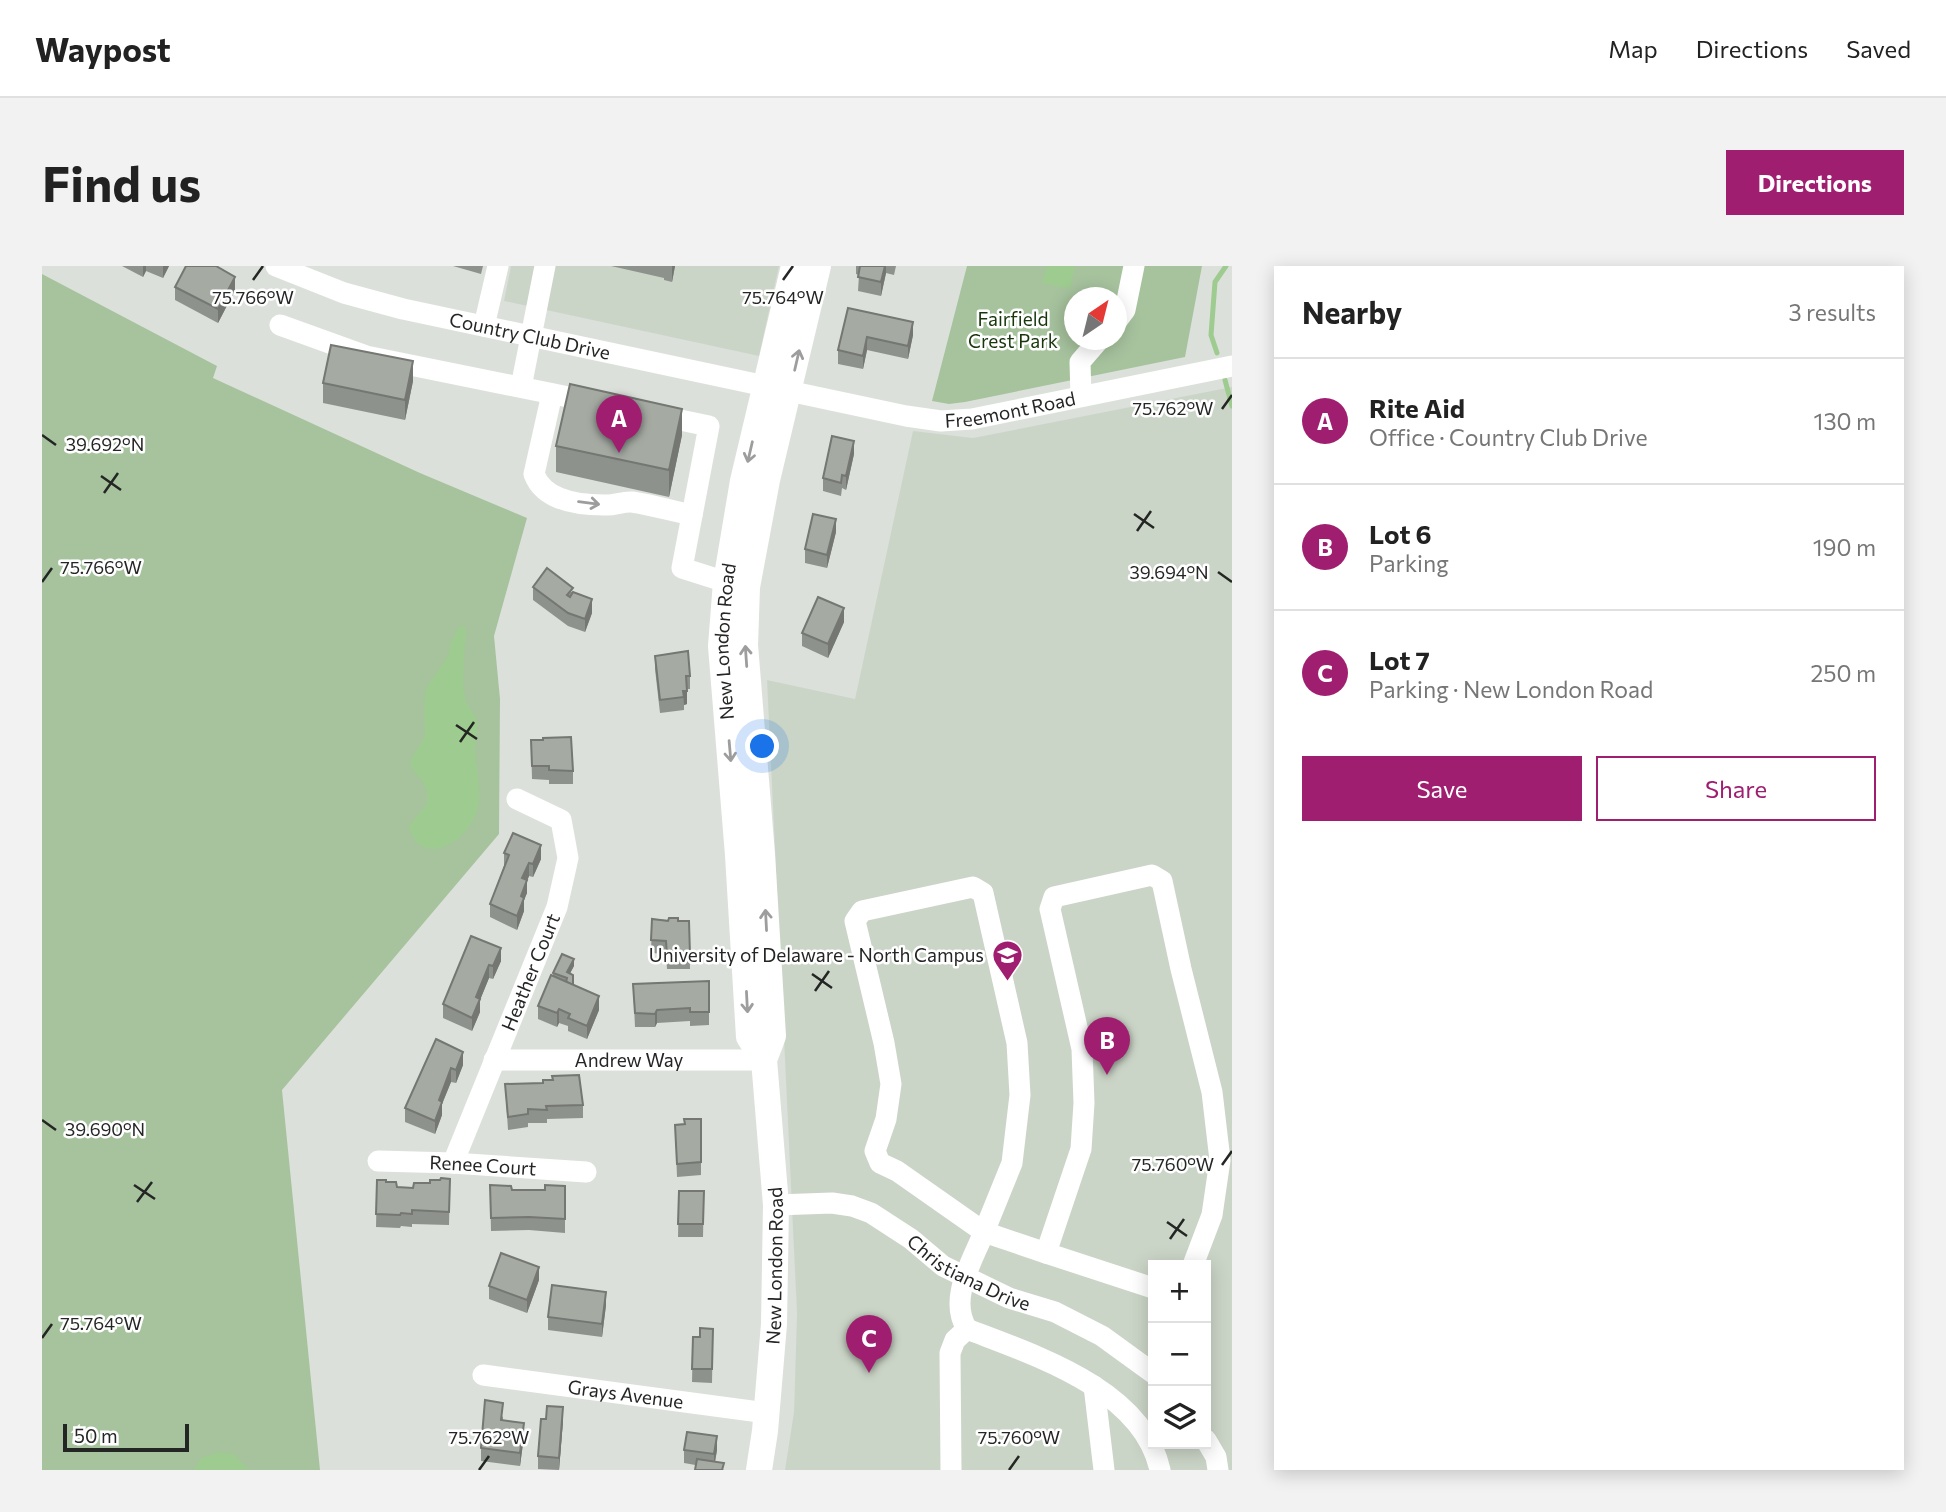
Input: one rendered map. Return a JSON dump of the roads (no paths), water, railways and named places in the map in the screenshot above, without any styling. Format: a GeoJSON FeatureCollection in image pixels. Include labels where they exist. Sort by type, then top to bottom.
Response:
{"type":"FeatureCollection","features":[{"type":"Feature","properties":{"kind":"main road","name":"New London Road"},"geometry":{"type":"LineString","coordinates":[[759,1470],[767,1413],[774,1324],[776,1205],[764,1060],[772,1036],[762,854],[745,645],[747,587],[767,480],[794,266]]}},
{"type":"Feature","properties":{"kind":"main road","name":"New London Road"},"geometry":{"type":"LineString","coordinates":[[764,1060],[748,1037],[738,855],[721,646],[726,582],[743,481],[818,266]]}},
{"type":"Feature","properties":{"kind":"street","name":"Country Club Drive"},"geometry":{"type":"LineString","coordinates":[[276,266],[314,283],[370,301],[777,388]]}},
{"type":"Feature","properties":{"kind":"street"},"geometry":{"type":"LineString","coordinates":[[484,326],[498,266]]}},
{"type":"Feature","properties":{"kind":"street"},"geometry":{"type":"LineString","coordinates":[[521,387],[545,266]]}},
{"type":"Feature","properties":{"kind":"street"},"geometry":{"type":"LineString","coordinates":[[1127,300],[1134,266]]}},
{"type":"Feature","properties":{"kind":"street"},"geometry":{"type":"LineString","coordinates":[[280,326],[366,356],[709,426],[682,568],[726,582]]}},
{"type":"Feature","properties":{"kind":"street"},"geometry":{"type":"LineString","coordinates":[[1081,396],[1080,362],[1090,350]]}},
{"type":"Feature","properties":{"kind":"street","name":"Freemont Road"},"geometry":{"type":"LineString","coordinates":[[777,388],[941,421],[972,419],[1232,366]]}},
{"type":"Feature","properties":{"kind":"street"},"geometry":{"type":"LineString","coordinates":[[552,394],[534,474],[538,486],[548,495],[606,506],[629,502],[692,515]]}},
{"type":"Feature","properties":{"kind":"street","name":"Heather Court"},"geometry":{"type":"LineString","coordinates":[[453,1163],[557,907],[568,858],[561,820],[517,799]]}},
{"type":"Feature","properties":{"kind":"street"},"geometry":{"type":"LineString","coordinates":[[1046,1253],[1081,1149],[1084,1102],[1082,1049],[1050,909],[1054,897],[1152,875],[1163,881],[1181,969],[1212,1091],[1220,1160],[1212,1215],[1195,1260]]}},
{"type":"Feature","properties":{"kind":"street"},"geometry":{"type":"LineString","coordinates":[[1148,1286],[984,1233],[897,1171],[880,1163],[875,1152],[886,1119],[891,1084],[855,920],[862,911],[973,887],[983,893],[1017,1043],[1020,1095],[1012,1163],[984,1233],[965,1278],[958,1305],[960,1318],[967,1329],[1083,1377],[1133,1417],[1157,1457],[1160,1470]]}},
{"type":"Feature","properties":{"kind":"street","name":"Andrew Way"},"geometry":{"type":"LineString","coordinates":[[494,1060],[764,1060]]}},
{"type":"Feature","properties":{"kind":"street","name":"Renee Court"},"geometry":{"type":"LineString","coordinates":[[379,1161],[586,1172]]}},
{"type":"Feature","properties":{"kind":"street","name":"Christiana Drive"},"geometry":{"type":"LineString","coordinates":[[776,1205],[832,1203],[871,1213],[911,1239],[943,1266],[965,1278],[1009,1298],[1055,1312],[1148,1362]]}},
{"type":"Feature","properties":{"kind":"street"},"geometry":{"type":"LineString","coordinates":[[951,1470],[950,1353],[955,1340],[967,1329]]}},
{"type":"Feature","properties":{"kind":"street","name":"Grays Avenue"},"geometry":{"type":"LineString","coordinates":[[483,1375],[767,1413]]}},
{"type":"Feature","properties":{"kind":"street"},"geometry":{"type":"LineString","coordinates":[[1094,1386],[1104,1470]]}},
{"type":"Feature","properties":{"kind":"street"},"geometry":{"type":"LineString","coordinates":[[1211,1445],[1232,1450]]}},
{"type":"Feature","properties":{"kind":"street"},"geometry":{"type":"LineString","coordinates":[[1211,1449],[1219,1470]]}},
{"type":"Feature","properties":{"kind":"waterway"},"geometry":{"type":"LineString","coordinates":[[1217,353],[1211,335],[1215,282],[1226,266]]}},
{"type":"Feature","properties":{"kind":"waterway"},"geometry":{"type":"LineString","coordinates":[[1225,380],[1232,406]]}},
{"type":"Feature","properties":{"kind":"place","name":"Rite Aid"},"geometry":{"type":"Point","coordinates":[619,453]}},
{"type":"Feature","properties":{"kind":"place","name":"University of Delaware - North Campus"},"geometry":{"type":"Point","coordinates":[1007,982]}},
{"type":"Feature","properties":{"kind":"place","name":"Lot 6"},"geometry":{"type":"Point","coordinates":[1107,1075]}},
{"type":"Feature","properties":{"kind":"place","name":"Lot 7"},"geometry":{"type":"Point","coordinates":[869,1373]}},
{"type":"Feature","properties":{"kind":"park label","name":"Fairfield Crest Park"},"geometry":{"type":"Point","coordinates":[1013,330]}}]}
